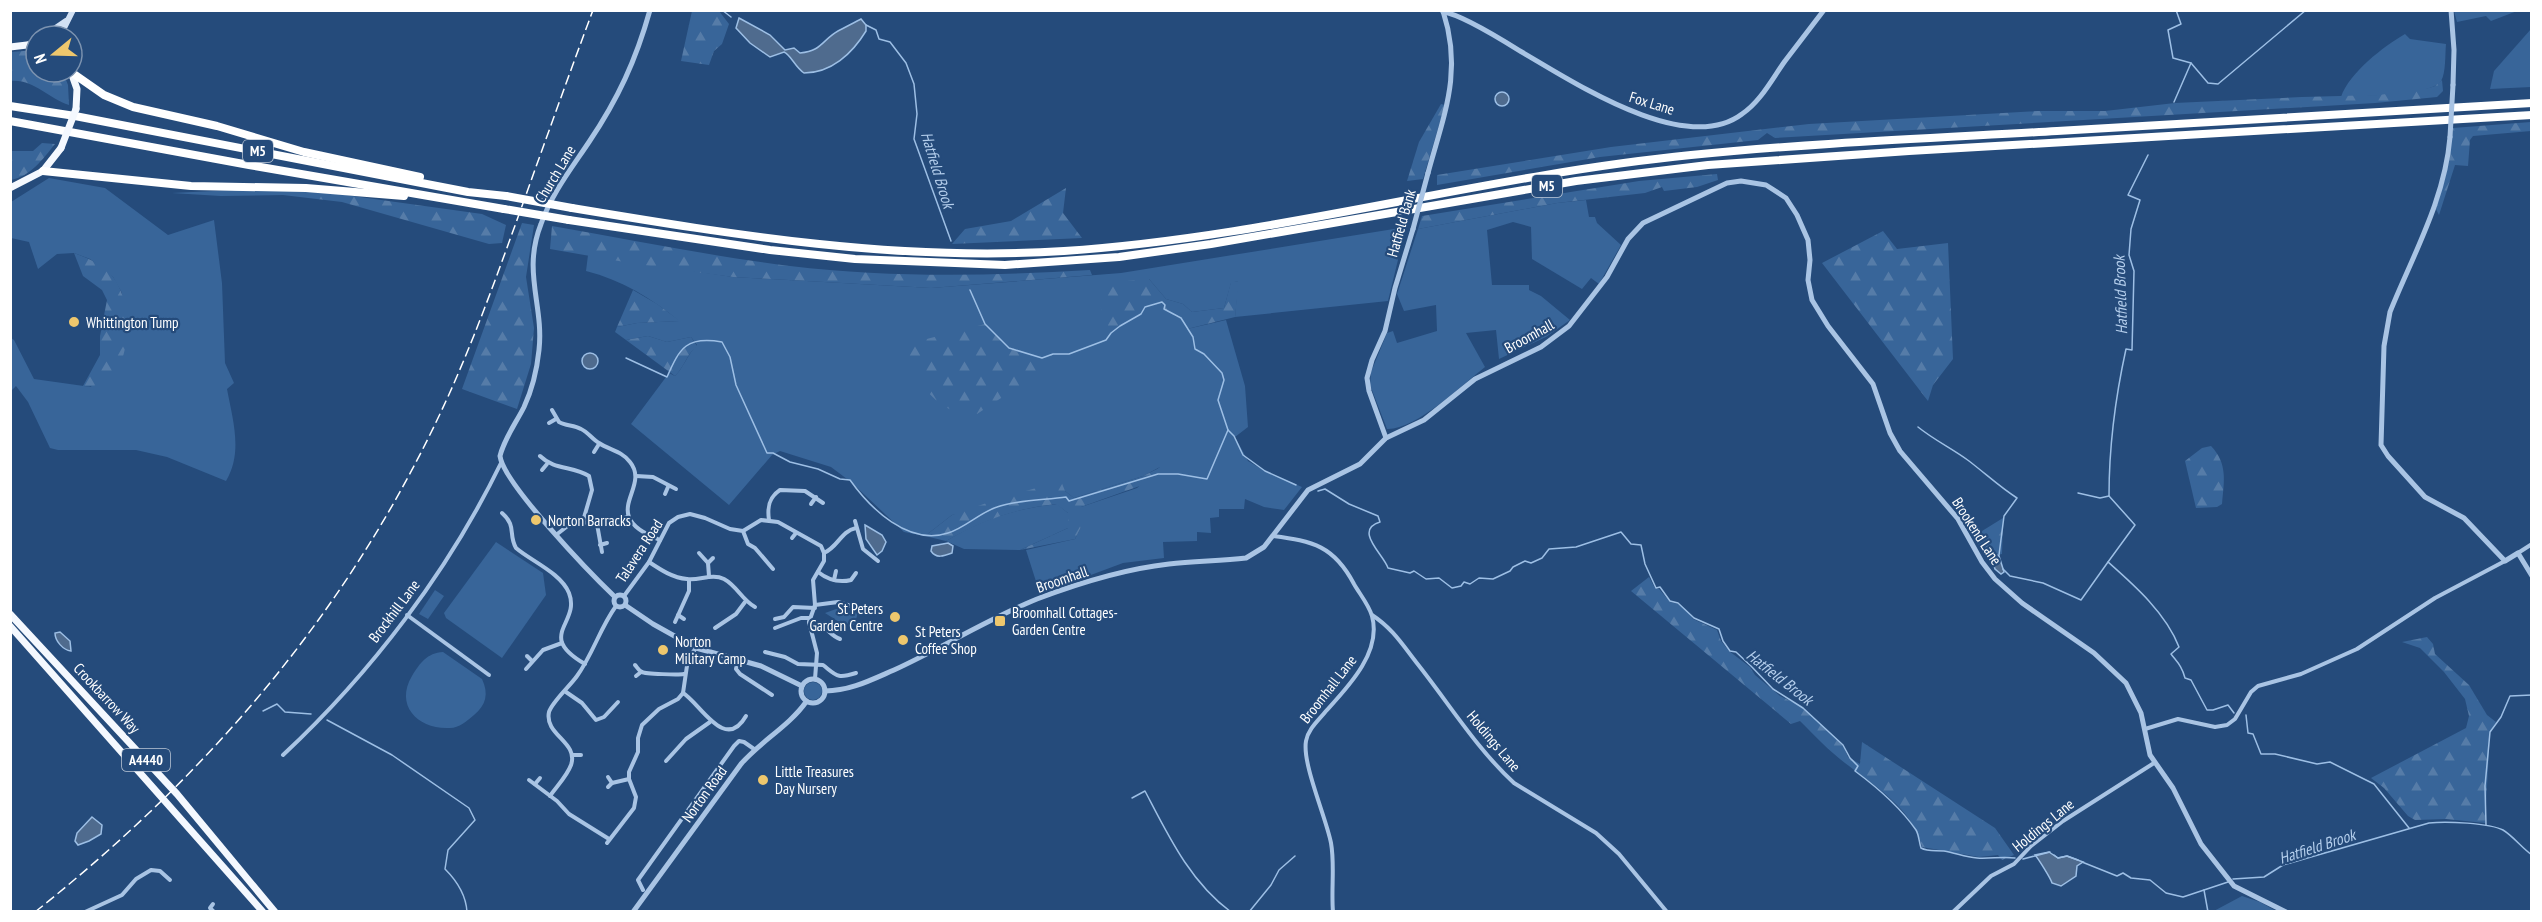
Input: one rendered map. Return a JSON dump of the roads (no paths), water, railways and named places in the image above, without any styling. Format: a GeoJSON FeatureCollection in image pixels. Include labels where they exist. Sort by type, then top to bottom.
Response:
{"type":"FeatureCollection","features":[{"type":"Feature","properties":{"kind":"highway","name":"M5"},"geometry":{"type":"LineString","coordinates":[[84,81],[104,95],[133,107],[217,126],[304,152],[444,182],[468,192]]}},
{"type":"Feature","properties":{"kind":"highway"},"geometry":{"type":"LineString","coordinates":[[10,188],[44,171],[61,148],[76,109],[75,84]]}},
{"type":"Feature","properties":{"kind":"highway","name":"M5"},"geometry":{"type":"LineString","coordinates":[[10,106],[75,116],[468,192],[506,196],[701,229],[882,251],[929,254],[1062,251],[1204,235],[1576,170],[1689,156],[1880,141],[2532,103]]}},
{"type":"Feature","properties":{"kind":"highway","name":"M5"},"geometry":{"type":"LineString","coordinates":[[10,121],[569,220],[855,259],[926,264],[1017,264],[1119,257],[1211,244],[1576,181],[1708,165],[1897,151],[2532,115]]}},
{"type":"Feature","properties":{"kind":"highway","name":"M5"},"geometry":{"type":"LineString","coordinates":[[44,171],[191,186],[306,188],[429,197]]}},
{"type":"Feature","properties":{"kind":"highway","name":"Crookbarrow Way"},"geometry":{"type":"LineString","coordinates":[[10,614],[177,794],[275,912]]}},
{"type":"Feature","properties":{"kind":"highway","name":"Crookbarrow Way"},"geometry":{"type":"LineString","coordinates":[[10,626],[263,912]]}},
{"type":"Feature","properties":{"kind":"main road"},"geometry":{"type":"LineString","coordinates":[[65,24],[73,10]]}},
{"type":"Feature","properties":{"kind":"main road"},"geometry":{"type":"LineString","coordinates":[[62,24],[66,21]]}},
{"type":"Feature","properties":{"kind":"street","name":"Church Lane"},"geometry":{"type":"LineString","coordinates":[[501,463],[502,450],[528,396],[539,350],[540,330],[532,272],[534,248],[540,226],[554,195],[590,142],[625,81],[639,51],[650,10]]}},
{"type":"Feature","properties":{"kind":"street","name":"Fox Lane"},"geometry":{"type":"LineString","coordinates":[[1443,11],[1506,43],[1586,90],[1628,110],[1667,122],[1705,127],[1724,124],[1750,108],[1824,10]]}},
{"type":"Feature","properties":{"kind":"street"},"geometry":{"type":"LineString","coordinates":[[2451,10],[2454,50],[2453,86],[2446,166],[2440,192],[2390,312],[2385,332],[2380,439],[2388,456],[2425,497],[2464,518],[2505,561]]}},
{"type":"Feature","properties":{"kind":"street","name":"Hatfield Bank"},"geometry":{"type":"LineString","coordinates":[[1386,438],[1369,391],[1367,378],[1385,331],[1453,77],[1451,38],[1443,11]]}},
{"type":"Feature","properties":{"kind":"street","name":"Brookend Lane"},"geometry":{"type":"LineString","coordinates":[[1714,188],[1734,181],[1754,182],[1766,185],[1786,198],[1797,215],[1808,240],[1810,260],[1808,280],[1812,300],[1828,326],[1873,384],[1890,433],[1900,451],[1958,519],[1982,562],[1995,579],[2022,603],[2094,653],[2118,674],[2137,702],[2145,729],[2146,746],[2154,763],[2173,788],[2201,844],[2227,878],[2240,890],[2286,912]]}},
{"type":"Feature","properties":{"kind":"street","name":"Broomhall"},"geometry":{"type":"LineString","coordinates":[[825,691],[843,690],[873,679],[935,651],[1034,600],[1115,574],[1167,564],[1246,558],[1264,548],[1308,490],[1360,464],[1386,438],[1424,420],[1482,374],[1557,336],[1569,326],[1596,293],[1635,229],[1653,217],[1714,188]]}},
{"type":"Feature","properties":{"kind":"street"},"geometry":{"type":"LineString","coordinates":[[552,410],[555,419],[564,425],[579,428],[599,444],[615,450],[631,462],[636,476],[627,509],[628,517],[633,525],[660,540]]}},
{"type":"Feature","properties":{"kind":"street"},"geometry":{"type":"LineString","coordinates":[[549,423],[555,419]]}},
{"type":"Feature","properties":{"kind":"street"},"geometry":{"type":"LineString","coordinates":[[594,452],[599,444]]}},
{"type":"Feature","properties":{"kind":"street"},"geometry":{"type":"LineString","coordinates":[[540,456],[547,464],[573,469],[589,476],[592,490],[583,521]]}},
{"type":"Feature","properties":{"kind":"street"},"geometry":{"type":"LineString","coordinates":[[501,463],[556,535],[615,597],[616,606]]}},
{"type":"Feature","properties":{"kind":"street","name":"Brockhill Lane"},"geometry":{"type":"LineString","coordinates":[[283,755],[325,717],[406,615],[479,508],[501,463]]}},
{"type":"Feature","properties":{"kind":"street"},"geometry":{"type":"LineString","coordinates":[[542,470],[547,464]]}},
{"type":"Feature","properties":{"kind":"street"},"geometry":{"type":"LineString","coordinates":[[636,476],[653,477],[668,487],[676,489]]}},
{"type":"Feature","properties":{"kind":"street"},"geometry":{"type":"LineString","coordinates":[[665,494],[668,487]]}},
{"type":"Feature","properties":{"kind":"street"},"geometry":{"type":"LineString","coordinates":[[769,520],[768,504],[780,490],[806,491],[823,503]]}},
{"type":"Feature","properties":{"kind":"street"},"geometry":{"type":"LineString","coordinates":[[811,504],[816,497]]}},
{"type":"Feature","properties":{"kind":"street"},"geometry":{"type":"LineString","coordinates":[[502,513],[512,525],[513,542],[516,548],[562,583],[570,595],[570,610],[562,629],[562,644],[572,656],[585,664]]}},
{"type":"Feature","properties":{"kind":"street","name":"Talavera Road"},"geometry":{"type":"LineString","coordinates":[[624,596],[649,562],[669,523],[678,517],[690,514],[730,529],[744,531]]}},
{"type":"Feature","properties":{"kind":"street"},"geometry":{"type":"LineString","coordinates":[[556,535],[566,525],[574,522],[597,524],[628,517]]}},
{"type":"Feature","properties":{"kind":"street"},"geometry":{"type":"LineString","coordinates":[[774,569],[756,548],[748,544],[744,531],[762,520],[778,522],[820,546],[824,553],[824,561],[813,580],[815,606],[809,620],[817,653],[815,679]]}},
{"type":"Feature","properties":{"kind":"street"},"geometry":{"type":"LineString","coordinates":[[855,521],[863,549],[878,561]]}},
{"type":"Feature","properties":{"kind":"street"},"geometry":{"type":"LineString","coordinates":[[597,524],[602,552]]}},
{"type":"Feature","properties":{"kind":"street"},"geometry":{"type":"LineString","coordinates":[[824,553],[836,546],[847,530],[856,528]]}},
{"type":"Feature","properties":{"kind":"street"},"geometry":{"type":"LineString","coordinates":[[792,538],[796,533]]}},
{"type":"Feature","properties":{"kind":"street"},"geometry":{"type":"LineString","coordinates":[[1272,536],[1316,544],[1329,550],[1345,568],[1372,615]]}},
{"type":"Feature","properties":{"kind":"street"},"geometry":{"type":"LineString","coordinates":[[600,545],[607,543]]}},
{"type":"Feature","properties":{"kind":"street"},"geometry":{"type":"LineString","coordinates":[[2145,729],[2178,719],[2215,728],[2227,725],[2235,719],[2251,692],[2258,686],[2301,674],[2349,653],[2434,598],[2505,561],[2532,544]]}},
{"type":"Feature","properties":{"kind":"street"},"geometry":{"type":"LineString","coordinates":[[699,553],[708,563],[709,576]]}},
{"type":"Feature","properties":{"kind":"street"},"geometry":{"type":"LineString","coordinates":[[2518,553],[2532,576]]}},
{"type":"Feature","properties":{"kind":"street"},"geometry":{"type":"LineString","coordinates":[[708,563],[713,558]]}},
{"type":"Feature","properties":{"kind":"street"},"geometry":{"type":"LineString","coordinates":[[649,562],[664,572],[689,580],[709,576],[724,579],[745,602],[755,607]]}},
{"type":"Feature","properties":{"kind":"street"},"geometry":{"type":"LineString","coordinates":[[834,580],[836,571]]}},
{"type":"Feature","properties":{"kind":"street"},"geometry":{"type":"LineString","coordinates":[[818,572],[834,580],[849,581],[856,573]]}},
{"type":"Feature","properties":{"kind":"street"},"geometry":{"type":"LineString","coordinates":[[675,622],[689,591],[689,580]]}},
{"type":"Feature","properties":{"kind":"street"},"geometry":{"type":"LineString","coordinates":[[615,597],[624,596],[625,605]]}},
{"type":"Feature","properties":{"kind":"street"},"geometry":{"type":"LineString","coordinates":[[715,628],[723,628],[745,602]]}},
{"type":"Feature","properties":{"kind":"street"},"geometry":{"type":"LineString","coordinates":[[775,619],[784,617],[793,607],[838,602],[858,608]]}},
{"type":"Feature","properties":{"kind":"street"},"geometry":{"type":"LineString","coordinates":[[616,606],[621,608],[625,605]]}},
{"type":"Feature","properties":{"kind":"street"},"geometry":{"type":"LineString","coordinates":[[625,605],[696,648],[767,668],[802,686]]}},
{"type":"Feature","properties":{"kind":"street"},"geometry":{"type":"LineString","coordinates":[[550,796],[571,764],[572,755],[549,723],[548,714],[585,664],[603,626],[616,606]]}},
{"type":"Feature","properties":{"kind":"street"},"geometry":{"type":"LineString","coordinates":[[406,615],[489,675]]}},
{"type":"Feature","properties":{"kind":"street"},"geometry":{"type":"LineString","coordinates":[[678,615],[684,618]]}},
{"type":"Feature","properties":{"kind":"street","name":"Broomhall Lane"},"geometry":{"type":"LineString","coordinates":[[1333,912],[1330,841],[1307,756],[1306,739],[1312,727],[1341,695],[1365,662],[1372,638],[1372,615]]}},
{"type":"Feature","properties":{"kind":"street","name":"Holdings Lane"},"geometry":{"type":"LineString","coordinates":[[1372,615],[1392,629],[1467,729],[1505,775],[1514,783],[1596,833],[1619,855],[1667,912]]}},
{"type":"Feature","properties":{"kind":"street"},"geometry":{"type":"LineString","coordinates":[[775,628],[801,618],[821,624],[828,628],[834,637],[840,639]]}},
{"type":"Feature","properties":{"kind":"street"},"geometry":{"type":"LineString","coordinates":[[526,669],[543,650],[562,644]]}},
{"type":"Feature","properties":{"kind":"street"},"geometry":{"type":"LineString","coordinates":[[529,780],[550,796],[581,826],[608,841],[634,808],[636,797],[629,779],[631,766],[638,752],[638,738],[642,725],[659,709],[678,699],[683,693],[688,659],[696,648]]}},
{"type":"Feature","properties":{"kind":"street"},"geometry":{"type":"LineString","coordinates":[[765,652],[798,664],[823,664],[834,675],[846,676],[856,673]]}},
{"type":"Feature","properties":{"kind":"street"},"geometry":{"type":"LineString","coordinates":[[527,656],[532,661]]}},
{"type":"Feature","properties":{"kind":"street"},"geometry":{"type":"LineString","coordinates":[[738,660],[736,669],[740,674],[772,695]]}},
{"type":"Feature","properties":{"kind":"street"},"geometry":{"type":"LineString","coordinates":[[635,664],[640,672]]}},
{"type":"Feature","properties":{"kind":"street"},"geometry":{"type":"LineString","coordinates":[[636,676],[640,672],[684,674]]}},
{"type":"Feature","properties":{"kind":"street"},"geometry":{"type":"LineString","coordinates":[[815,679],[821,682],[825,691],[824,696],[818,703],[806,702],[801,695],[802,686],[806,681],[815,679]]}},
{"type":"Feature","properties":{"kind":"street"},"geometry":{"type":"LineString","coordinates":[[566,692],[582,703],[596,720],[603,717],[618,702]]}},
{"type":"Feature","properties":{"kind":"street"},"geometry":{"type":"LineString","coordinates":[[683,693],[693,700],[710,722],[725,729],[742,722],[746,716]]}},
{"type":"Feature","properties":{"kind":"street","name":"Norton Road"},"geometry":{"type":"LineString","coordinates":[[633,912],[717,795],[754,749],[795,715],[806,702]]}},
{"type":"Feature","properties":{"kind":"street"},"geometry":{"type":"LineString","coordinates":[[666,761],[686,740],[710,722]]}},
{"type":"Feature","properties":{"kind":"street"},"geometry":{"type":"LineString","coordinates":[[643,890],[638,879],[734,746],[739,741],[754,749]]}},
{"type":"Feature","properties":{"kind":"street"},"geometry":{"type":"LineString","coordinates":[[572,755],[581,755]]}},
{"type":"Feature","properties":{"kind":"street","name":"Holdings Lane"},"geometry":{"type":"LineString","coordinates":[[1953,912],[1991,876],[2014,864],[2031,846],[2063,821],[2154,763]]}},
{"type":"Feature","properties":{"kind":"street"},"geometry":{"type":"LineString","coordinates":[[608,777],[612,783]]}},
{"type":"Feature","properties":{"kind":"street"},"geometry":{"type":"LineString","coordinates":[[535,784],[540,778]]}},
{"type":"Feature","properties":{"kind":"street"},"geometry":{"type":"LineString","coordinates":[[608,787],[612,783],[629,779]]}},
{"type":"Feature","properties":{"kind":"street"},"geometry":{"type":"LineString","coordinates":[[155,870],[156,862]]}},
{"type":"Feature","properties":{"kind":"street"},"geometry":{"type":"LineString","coordinates":[[155,870],[170,880]]}},
{"type":"Feature","properties":{"kind":"street"},"geometry":{"type":"LineString","coordinates":[[85,912],[122,895],[142,874],[155,870]]}},
{"type":"Feature","properties":{"kind":"waterway"},"geometry":{"type":"LineString","coordinates":[[722,10],[731,17]]}},
{"type":"Feature","properties":{"kind":"waterway","name":"Hatfield Brook"},"geometry":{"type":"LineString","coordinates":[[2174,102],[2191,63],[2173,58],[2168,30],[2181,24],[2176,10]]}},
{"type":"Feature","properties":{"kind":"waterway","name":"Hatfield Brook"},"geometry":{"type":"LineString","coordinates":[[2191,63],[2208,83],[2218,84],[2306,10]]}},
{"type":"Feature","properties":{"kind":"waterway","name":"Hatfield Brook"},"geometry":{"type":"LineString","coordinates":[[866,25],[876,30],[879,39],[890,42],[906,63],[914,84],[917,114],[914,139],[951,241]]}},
{"type":"Feature","properties":{"kind":"waterway","name":"Hatfield Brook"},"geometry":{"type":"LineString","coordinates":[[2148,155],[2128,195],[2140,200],[2131,229],[2129,255],[2134,271],[2132,350],[2126,349],[2119,386],[2111,440],[2109,477],[2109,496],[2135,525],[2108,562],[2158,611],[2179,647],[2171,654],[2181,667],[2185,678],[2191,680],[2207,710],[2228,705],[2234,713]]}},
{"type":"Feature","properties":{"kind":"waterway","name":"Hatfield Brook"},"geometry":{"type":"LineString","coordinates":[[970,290],[985,324],[1009,348],[1042,358],[1053,354],[1069,354],[1106,340],[1120,326],[1141,314],[1145,307],[1162,302],[1165,305],[1164,309],[1181,318],[1193,337],[1195,349],[1204,354],[1222,373],[1224,380],[1218,400],[1228,430],[1234,436],[1243,455],[1265,471],[1296,485]]}},
{"type":"Feature","properties":{"kind":"waterway"},"geometry":{"type":"LineString","coordinates":[[626,358],[667,377],[676,358],[686,346],[700,341],[722,342],[730,357],[736,385],[767,453],[818,469],[840,479],[850,480],[868,502],[891,522],[919,534],[933,536],[960,528],[990,510],[1005,505],[1066,497],[1069,501],[1158,474],[1178,474],[1207,479],[1228,430]]}},
{"type":"Feature","properties":{"kind":"waterway"},"geometry":{"type":"LineString","coordinates":[[1918,427],[1969,461],[2017,498],[2004,516],[1999,555]]}},
{"type":"Feature","properties":{"kind":"waterway","name":"Hatfield Brook"},"geometry":{"type":"LineString","coordinates":[[1318,491],[1325,489],[1349,504],[1378,516],[1380,522],[1372,526],[1369,531],[1370,537],[1388,568],[1410,573],[1414,571],[1426,579],[1439,578],[1452,588],[1461,586],[1464,582],[1470,584],[1479,578],[1493,579],[1525,561],[1531,563],[1542,558],[1549,549],[1576,547],[1621,532],[1631,544],[1641,545],[1645,564],[1656,588],[1660,587],[1670,601],[1678,603],[1694,618],[1719,629],[1730,651],[1736,652],[1773,689],[1803,708],[1843,745],[1850,758],[1858,766],[1855,771],[1888,798],[1910,822],[1917,832],[1921,848],[1977,858],[2015,858]]}},
{"type":"Feature","properties":{"kind":"waterway"},"geometry":{"type":"LineString","coordinates":[[2078,493],[2100,498],[2109,496]]}},
{"type":"Feature","properties":{"kind":"waterway"},"geometry":{"type":"LineString","coordinates":[[2003,569],[2010,576],[2043,583],[2081,600],[2108,562]]}},
{"type":"Feature","properties":{"kind":"waterway"},"geometry":{"type":"LineString","coordinates":[[2486,825],[2485,786],[2490,732],[2501,717],[2510,696],[2532,695]]}},
{"type":"Feature","properties":{"kind":"waterway"},"geometry":{"type":"LineString","coordinates":[[263,711],[277,704],[285,712],[311,714]]}},
{"type":"Feature","properties":{"kind":"waterway","name":"Hatfield Brook"},"geometry":{"type":"LineString","coordinates":[[2246,715],[2248,733],[2253,734],[2261,754],[2275,754],[2317,764],[2330,762],[2374,784],[2409,828]]}},
{"type":"Feature","properties":{"kind":"waterway"},"geometry":{"type":"LineString","coordinates":[[327,720],[392,755],[469,808],[475,820],[448,850],[445,869],[460,888],[467,912]]}},
{"type":"Feature","properties":{"kind":"waterway"},"geometry":{"type":"LineString","coordinates":[[1132,798],[1145,791],[1181,857],[1204,887],[1231,912]]}},
{"type":"Feature","properties":{"kind":"waterway","name":"Hatfield Brook"},"geometry":{"type":"LineString","coordinates":[[2233,879],[2264,877],[2283,865],[2429,823],[2467,823],[2503,830],[2532,855]]}},
{"type":"Feature","properties":{"kind":"waterway","name":"Hatfield Brook"},"geometry":{"type":"LineString","coordinates":[[2023,859],[2050,852]]}},
{"type":"Feature","properties":{"kind":"waterway","name":"Hatfield Brook"},"geometry":{"type":"LineString","coordinates":[[2054,855],[2058,858],[2067,856],[2078,860]]}},
{"type":"Feature","properties":{"kind":"waterway"},"geometry":{"type":"LineString","coordinates":[[1249,912],[1271,885],[1279,870],[1295,856]]}},
{"type":"Feature","properties":{"kind":"waterway","name":"Hatfield Brook"},"geometry":{"type":"LineString","coordinates":[[2082,862],[2117,876],[2123,873],[2131,878],[2150,880],[2166,893],[2183,897],[2228,882]]}},
{"type":"Feature","properties":{"kind":"waterway"},"geometry":{"type":"LineString","coordinates":[[2204,890],[2208,912]]}},
{"type":"Feature","properties":{"kind":"railway"},"geometry":{"type":"LineString","coordinates":[[35,912],[100,858],[161,802],[218,743],[271,681],[321,616],[367,548],[408,477],[446,401],[465,356],[593,10]]}},
{"type":"Feature","properties":{"kind":"place","name":"Whittington Tump"},"geometry":{"type":"Point","coordinates":[74,322]}},
{"type":"Feature","properties":{"kind":"place","name":"Norton Barracks"},"geometry":{"type":"Point","coordinates":[536,520]}},
{"type":"Feature","properties":{"kind":"place","name":"St Peters Garden Centre"},"geometry":{"type":"Point","coordinates":[895,617]}},
{"type":"Feature","properties":{"kind":"place","name":"Broomhall Cottages- Garden Centre"},"geometry":{"type":"Point","coordinates":[1000,621]}},
{"type":"Feature","properties":{"kind":"place","name":"St Peters Coffee Shop"},"geometry":{"type":"Point","coordinates":[903,640]}},
{"type":"Feature","properties":{"kind":"place","name":"Norton Military Camp"},"geometry":{"type":"Point","coordinates":[663,650]}},
{"type":"Feature","properties":{"kind":"place","name":"Little Treasures Day Nursery"},"geometry":{"type":"Point","coordinates":[763,780]}}]}
